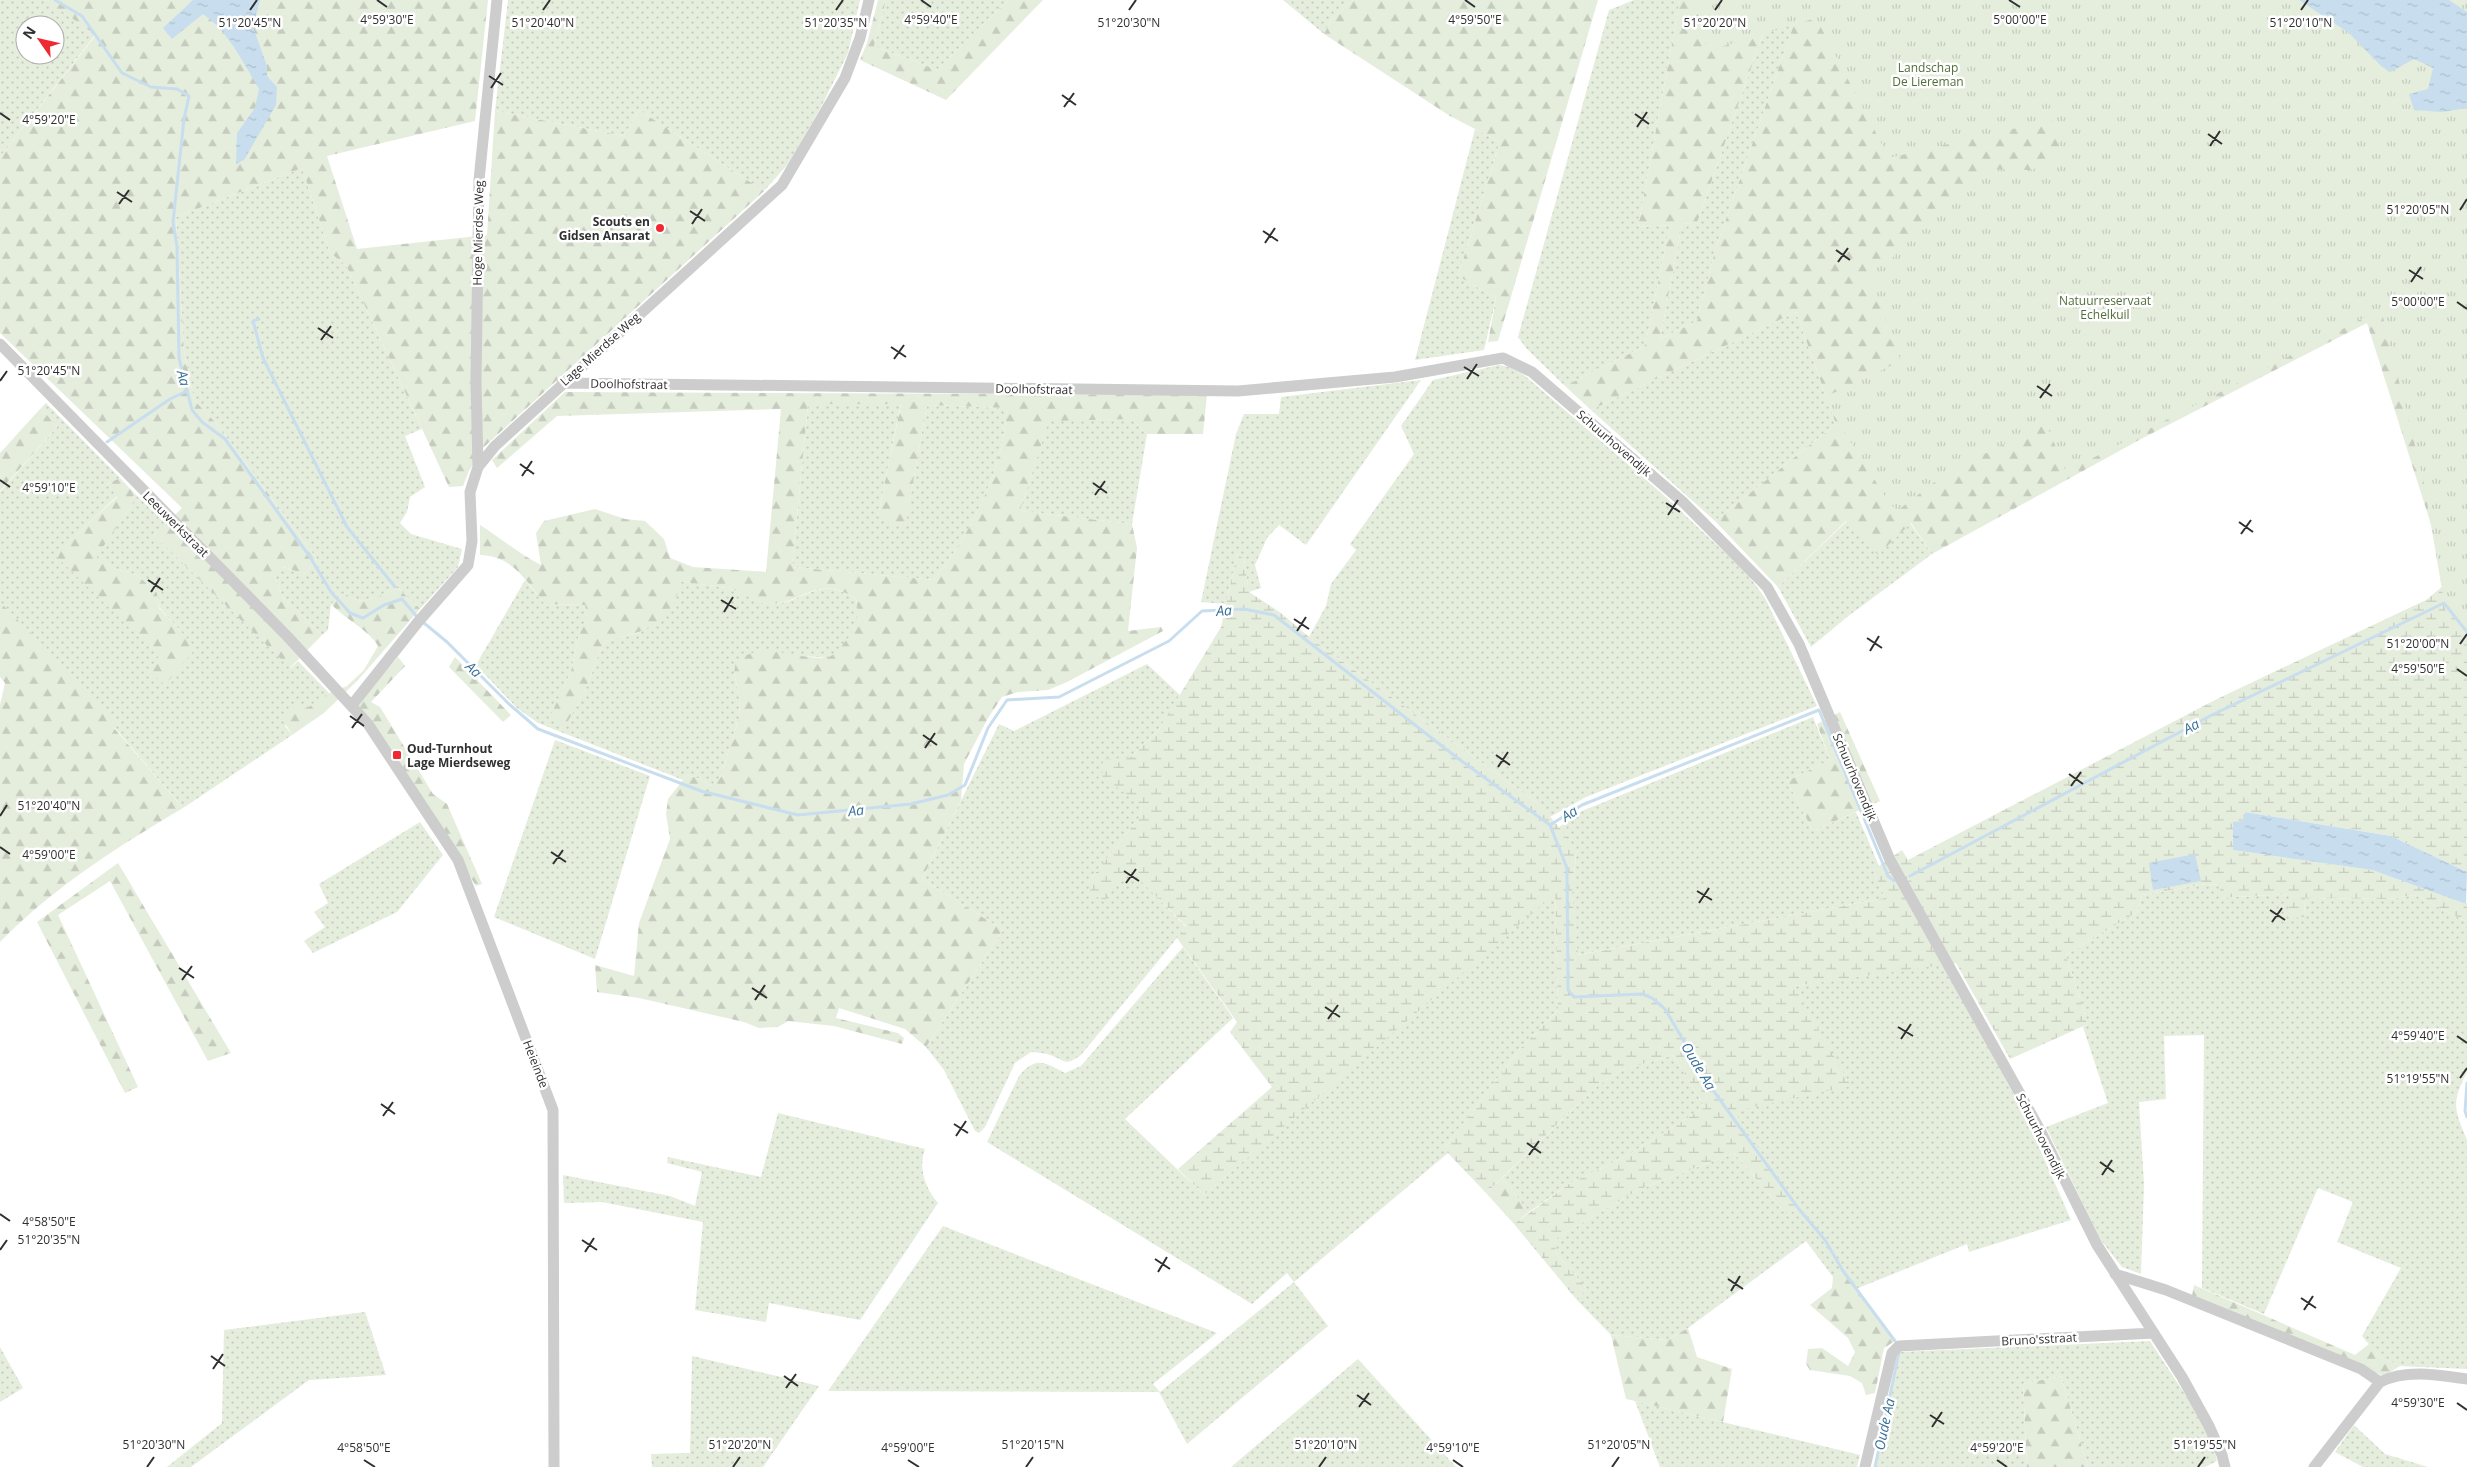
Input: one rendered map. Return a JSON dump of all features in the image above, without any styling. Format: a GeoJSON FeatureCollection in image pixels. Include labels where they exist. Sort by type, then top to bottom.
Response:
{"type":"FeatureCollection","features":[{"type":"Feature","properties":{"kind":"street","name":"Hoge Mierdse Weg"},"geometry":{"type":"LineString","coordinates":[[478,468],[476,374],[479,180],[497,0]]}},
{"type":"Feature","properties":{"kind":"street","name":"Lage Mierdse Weg"},"geometry":{"type":"LineString","coordinates":[[352,705],[418,622],[468,565],[472,541],[470,492],[478,468],[496,446],[562,383],[782,185],[845,78],[860,38],[869,0]]}},
{"type":"Feature","properties":{"kind":"street","name":"Leeuwerkstraat"},"geometry":{"type":"LineString","coordinates":[[0,344],[287,636],[352,705]]}},
{"type":"Feature","properties":{"kind":"street","name":"Doolhofstraat"},"geometry":{"type":"LineString","coordinates":[[562,383],[1238,391],[1394,377],[1503,358]]}},
{"type":"Feature","properties":{"kind":"street","name":"Schuurhovendijk"},"geometry":{"type":"LineString","coordinates":[[1503,358],[1532,372],[1684,502],[1767,587],[1799,644],[1890,860],[2040,1130],[2080,1216],[2154,1333]]}},
{"type":"Feature","properties":{"kind":"street","name":"Heieinde"},"geometry":{"type":"LineString","coordinates":[[352,705],[368,724],[458,860],[553,1110],[554,1467]]}},
{"type":"Feature","properties":{"kind":"street"},"geometry":{"type":"LineString","coordinates":[[2115,1274],[2166,1290],[2361,1369],[2380,1382]]}},
{"type":"Feature","properties":{"kind":"street"},"geometry":{"type":"LineString","coordinates":[[2154,1333],[2182,1377],[2209,1426],[2222,1454],[2224,1467]]}},
{"type":"Feature","properties":{"kind":"street","name":"Bruno'sstraat"},"geometry":{"type":"LineString","coordinates":[[1865,1467],[1892,1352],[1898,1346],[2154,1333]]}},
{"type":"Feature","properties":{"kind":"street"},"geometry":{"type":"LineString","coordinates":[[2314,1467],[2380,1382],[2393,1376],[2405,1374],[2467,1378]]}},
{"type":"Feature","properties":{"kind":"green space"},"geometry":{"type":"Polygon","coordinates":[[[0,0],[46,0],[96,34],[0,157],[0,0]]]}},
{"type":"Feature","properties":{"kind":"green space"},"geometry":{"type":"Polygon","coordinates":[[[46,0],[488,0],[475,121],[327,156],[357,249],[487,235],[495,111],[624,136],[639,110],[764,191],[484,447],[469,471],[463,486],[449,487],[346,265],[330,253],[302,168],[176,217],[184,351],[194,400],[215,422],[317,559],[304,574],[284,567],[275,577],[283,598],[322,635],[290,668],[154,535],[182,508],[0,333],[0,157],[96,35],[46,0]]]}},
{"type":"Feature","properties":{"kind":"green space"},"geometry":{"type":"Polygon","coordinates":[[[508,0],[860,0],[848,53],[821,107],[788,164],[764,191],[639,110],[624,136],[495,111],[508,0]]]}},
{"type":"Feature","properties":{"kind":"green space"},"geometry":{"type":"Polygon","coordinates":[[[878,0],[886,0],[874,46],[937,70],[1008,0],[1043,0],[946,100],[860,60],[867,43],[878,0]]]}},
{"type":"Feature","properties":{"kind":"green space"},"geometry":{"type":"Polygon","coordinates":[[[886,0],[1008,0],[937,70],[874,46],[886,0]]]}},
{"type":"Feature","properties":{"kind":"green space"},"geometry":{"type":"Polygon","coordinates":[[[1283,0],[1353,0],[1331,20],[1324,34],[1283,0]]]}},
{"type":"Feature","properties":{"kind":"green space"},"geometry":{"type":"Polygon","coordinates":[[[1353,0],[1598,0],[1498,341],[1488,342],[1496,298],[1458,276],[1500,142],[1450,116],[1324,34],[1331,20],[1353,0]]]}},
{"type":"Feature","properties":{"kind":"green space"},"geometry":{"type":"Polygon","coordinates":[[[1634,0],[1680,0],[1638,227],[1670,225],[1645,346],[1565,386],[1526,348],[1518,337],[1609,10],[1634,0]]]}},
{"type":"Feature","properties":{"kind":"green space","name":"Landschap De Liereman"},"geometry":{"type":"Polygon","coordinates":[[[1680,0],[2279,0],[2287,8],[2467,566],[2449,581],[2367,323],[2141,439],[1932,554],[1911,523],[1878,555],[1846,521],[1778,587],[1715,521],[1836,424],[1796,312],[1591,410],[1565,386],[1645,346],[1670,225],[1638,227],[1680,0]],[[1795,21],[1764,31],[1697,223],[1682,224],[1660,339],[1697,321],[1715,251],[1795,21]]]}},
{"type":"Feature","properties":{"kind":"green space","name":"Natuurreservaat Echelkuil"},"geometry":{"type":"Polygon","coordinates":[[[1695,0],[2467,0],[2467,630],[2454,614],[2446,613],[2423,478],[2381,309],[2066,472],[2046,423],[1945,474],[1897,511],[1888,501],[1823,398],[1901,361],[1867,269],[1887,262],[1899,252],[1914,232],[1962,185],[1984,169],[2031,170],[2063,158],[2051,120],[1889,158],[1816,18],[1707,51],[1695,0]]]}},
{"type":"Feature","properties":{"kind":"green space"},"geometry":{"type":"Polygon","coordinates":[[[1795,21],[1715,251],[1697,321],[1660,339],[1682,224],[1697,223],[1764,31],[1795,21]]]}},
{"type":"Feature","properties":{"kind":"green space"},"geometry":{"type":"Polygon","coordinates":[[[1475,129],[1500,142],[1458,276],[1496,298],[1484,350],[1415,360],[1475,129]]]}},
{"type":"Feature","properties":{"kind":"green space"},"geometry":{"type":"Polygon","coordinates":[[[302,168],[330,253],[346,265],[422,429],[405,436],[425,487],[410,497],[407,512],[400,523],[411,534],[462,549],[458,567],[420,609],[398,588],[364,600],[351,598],[345,593],[331,604],[328,630],[322,635],[283,598],[275,577],[283,567],[304,574],[317,559],[215,422],[194,400],[184,351],[176,217],[302,168]]]}},
{"type":"Feature","properties":{"kind":"green space"},"geometry":{"type":"Polygon","coordinates":[[[1796,312],[1836,424],[1715,521],[1591,410],[1796,312]]]}},
{"type":"Feature","properties":{"kind":"green space"},"geometry":{"type":"Polygon","coordinates":[[[1499,365],[1510,367],[1524,375],[1659,491],[1746,572],[1765,598],[1817,706],[1586,797],[1550,817],[1540,805],[1309,637],[1326,606],[1331,584],[1356,550],[1350,544],[1414,454],[1401,426],[1433,380],[1499,365]]]}},
{"type":"Feature","properties":{"kind":"green space"},"geometry":{"type":"Polygon","coordinates":[[[1421,380],[1306,545],[1279,525],[1267,538],[1255,565],[1261,588],[1249,592],[1244,559],[1237,554],[1226,604],[1201,602],[1236,434],[1244,414],[1279,414],[1281,397],[1421,380]]]}},
{"type":"Feature","properties":{"kind":"green space"},"geometry":{"type":"Polygon","coordinates":[[[565,392],[1207,395],[1203,434],[1147,434],[1132,419],[1049,421],[1020,511],[1132,524],[1137,548],[1128,631],[1161,627],[1163,631],[1067,682],[1048,690],[1018,692],[1002,697],[988,718],[964,764],[961,800],[922,879],[1003,930],[926,1047],[905,1029],[839,1008],[836,1018],[898,1033],[904,1038],[902,1044],[834,1026],[788,1021],[778,1027],[759,1028],[744,1022],[639,998],[597,992],[595,965],[634,976],[639,923],[670,839],[666,814],[668,799],[687,775],[701,779],[710,786],[720,778],[739,719],[740,699],[734,673],[736,661],[755,652],[764,651],[817,658],[829,657],[840,649],[854,629],[857,615],[856,599],[842,592],[821,589],[792,600],[769,604],[761,603],[730,589],[680,581],[672,607],[655,624],[644,630],[606,641],[598,655],[586,687],[564,728],[550,717],[571,671],[579,635],[587,619],[585,605],[545,604],[524,578],[510,565],[491,556],[480,555],[480,525],[541,565],[536,533],[544,521],[595,509],[625,519],[645,521],[664,539],[670,558],[693,567],[766,572],[781,409],[557,416],[497,468],[492,460],[565,392]],[[808,404],[792,567],[934,580],[948,561],[973,521],[992,477],[999,455],[1007,408],[927,405],[905,527],[889,525],[878,516],[901,404],[808,404]]]}},
{"type":"Feature","properties":{"kind":"green space"},"geometry":{"type":"Polygon","coordinates":[[[46,403],[120,478],[107,484],[117,496],[56,555],[160,656],[149,672],[195,648],[159,607],[157,593],[137,575],[115,569],[95,557],[132,505],[134,493],[166,524],[154,535],[291,668],[298,661],[329,693],[285,726],[292,735],[183,808],[114,727],[119,723],[0,602],[0,492],[57,427],[41,408],[46,403]]]}},
{"type":"Feature","properties":{"kind":"green space"},"geometry":{"type":"Polygon","coordinates":[[[901,403],[878,516],[905,526],[927,405],[1007,408],[999,455],[992,477],[973,521],[948,561],[934,580],[792,567],[808,404],[901,403]]]}},
{"type":"Feature","properties":{"kind":"green space"},"geometry":{"type":"Polygon","coordinates":[[[41,408],[57,427],[0,491],[0,453],[41,408]]]}},
{"type":"Feature","properties":{"kind":"green space"},"geometry":{"type":"Polygon","coordinates":[[[1132,419],[1147,434],[1132,524],[1020,511],[1049,420],[1132,419]]]}},
{"type":"Feature","properties":{"kind":"green space"},"geometry":{"type":"Polygon","coordinates":[[[120,478],[134,493],[132,505],[96,557],[115,569],[137,575],[157,593],[159,608],[196,648],[165,685],[149,671],[159,656],[55,555],[117,497],[107,484],[120,478]]]}},
{"type":"Feature","properties":{"kind":"green space"},"geometry":{"type":"Polygon","coordinates":[[[1847,521],[1910,523],[1932,554],[1847,617],[1811,647],[1778,587],[1847,521]]]}},
{"type":"Feature","properties":{"kind":"green space"},"geometry":{"type":"Polygon","coordinates":[[[1237,554],[1244,559],[1249,592],[1281,613],[1309,637],[1540,805],[1564,833],[1576,853],[1572,895],[1578,955],[1885,898],[1873,870],[1902,850],[1908,860],[2217,699],[2426,600],[2449,581],[2467,613],[2467,872],[2391,836],[2245,812],[2242,821],[2233,823],[2233,850],[2372,870],[2466,904],[2467,902],[2467,922],[2415,895],[2388,899],[2305,898],[2304,918],[2288,917],[2289,894],[2220,898],[2220,885],[2206,884],[2142,895],[2137,912],[2066,955],[2088,1024],[2010,1059],[1956,963],[1794,986],[1851,1086],[1734,1111],[1798,1208],[1787,1215],[1734,1153],[1640,1189],[1555,1239],[1556,1253],[1587,1289],[1576,1299],[1514,1224],[1569,1184],[1628,1155],[1705,1107],[1673,1055],[1622,1070],[1597,1086],[1486,1193],[1444,1149],[1520,1049],[1558,1010],[1555,894],[1204,1195],[1178,1169],[1272,1087],[1230,1032],[1237,1022],[1177,938],[1186,926],[1129,869],[1105,900],[1091,895],[1089,881],[1139,818],[1142,806],[1102,776],[1103,760],[1131,757],[1159,729],[1221,627],[1237,554]]]}},
{"type":"Feature","properties":{"kind":"green space"},"geometry":{"type":"Polygon","coordinates":[[[525,580],[545,604],[585,605],[587,619],[579,635],[571,671],[551,716],[564,727],[586,687],[598,655],[606,641],[638,633],[680,581],[730,589],[769,604],[792,600],[821,589],[831,589],[856,599],[859,615],[854,631],[838,652],[828,658],[804,656],[734,673],[740,699],[739,719],[720,778],[710,786],[701,779],[687,775],[683,780],[538,723],[517,708],[476,665],[525,580]]]}},
{"type":"Feature","properties":{"kind":"green space"},"geometry":{"type":"Polygon","coordinates":[[[398,588],[420,609],[358,680],[324,713],[292,735],[283,720],[290,705],[299,704],[306,709],[329,693],[347,686],[364,670],[378,646],[369,635],[331,604],[345,593],[351,598],[364,600],[398,588]]]}},
{"type":"Feature","properties":{"kind":"green space"},"geometry":{"type":"Polygon","coordinates":[[[0,602],[120,723],[114,728],[183,808],[87,869],[42,903],[0,942],[0,705],[5,683],[0,677],[0,602]]]}},
{"type":"Feature","properties":{"kind":"green space"},"geometry":{"type":"Polygon","coordinates":[[[398,657],[405,666],[371,702],[380,707],[433,794],[447,804],[482,884],[476,886],[418,794],[357,705],[398,657]]]}},
{"type":"Feature","properties":{"kind":"green space"},"geometry":{"type":"Polygon","coordinates":[[[455,657],[511,715],[503,722],[449,667],[455,657]]]}},
{"type":"Feature","properties":{"kind":"green space"},"geometry":{"type":"Polygon","coordinates":[[[1147,664],[1180,695],[1159,729],[1131,757],[1126,792],[1142,806],[1139,818],[1089,881],[1129,868],[1186,927],[1081,1055],[1067,1062],[1047,1054],[1031,1052],[1015,1063],[985,1127],[979,1133],[975,1131],[944,1070],[926,1047],[1003,930],[922,879],[999,724],[1014,731],[1147,664]]]}},
{"type":"Feature","properties":{"kind":"green space"},"geometry":{"type":"Polygon","coordinates":[[[1840,712],[1880,801],[1813,831],[1787,781],[1830,760],[1817,724],[1840,712]]]}},
{"type":"Feature","properties":{"kind":"green space"},"geometry":{"type":"Polygon","coordinates":[[[1813,717],[1830,760],[1787,781],[1813,831],[1856,812],[1879,866],[1873,870],[1885,898],[1577,955],[1572,895],[1576,854],[1559,827],[1582,811],[1813,717]]]}},
{"type":"Feature","properties":{"kind":"green space"},"geometry":{"type":"Polygon","coordinates":[[[555,740],[650,776],[595,959],[494,917],[555,740]]]}},
{"type":"Feature","properties":{"kind":"green space"},"geometry":{"type":"Polygon","coordinates":[[[420,822],[443,855],[397,912],[313,953],[304,941],[325,927],[314,912],[328,903],[319,884],[420,822]]]}},
{"type":"Feature","properties":{"kind":"green space"},"geometry":{"type":"Polygon","coordinates":[[[118,863],[231,1053],[208,1061],[110,881],[58,915],[138,1087],[125,1093],[37,922],[118,863]]]}},
{"type":"Feature","properties":{"kind":"green space"},"geometry":{"type":"Polygon","coordinates":[[[2206,884],[2220,885],[2220,898],[2290,894],[2304,917],[2305,898],[2388,899],[2415,895],[2467,922],[2467,1072],[2458,1091],[2456,1106],[2459,1121],[2467,1140],[2467,1369],[2400,1366],[2379,1356],[2362,1336],[2401,1268],[2337,1242],[2353,1202],[2318,1188],[2264,1314],[2202,1288],[2204,1035],[2164,1036],[2166,1099],[2139,1102],[2144,1185],[2141,1274],[2122,1267],[2100,1239],[2046,1127],[2108,1103],[2083,1027],[2088,1024],[2066,955],[2137,912],[2142,895],[2206,884]]]}},
{"type":"Feature","properties":{"kind":"green space"},"geometry":{"type":"Polygon","coordinates":[[[1555,893],[1558,1010],[1520,1049],[1444,1149],[1448,1153],[1294,1282],[1287,1273],[1252,1304],[987,1142],[1019,1076],[1035,1063],[1046,1064],[1065,1073],[1081,1066],[1183,947],[1233,1018],[1125,1119],[1204,1195],[1555,893]]]}},
{"type":"Feature","properties":{"kind":"green space"},"geometry":{"type":"Polygon","coordinates":[[[1944,964],[2027,1120],[2071,1220],[1969,1252],[1967,1244],[1856,1289],[1843,1271],[1833,1277],[1806,1241],[1688,1328],[1667,1340],[1611,1335],[1576,1299],[1587,1289],[1556,1253],[1555,1239],[1640,1189],[1734,1153],[1787,1215],[1798,1208],[1733,1111],[1794,986],[1944,964]]]}},
{"type":"Feature","properties":{"kind":"green space"},"geometry":{"type":"Polygon","coordinates":[[[1673,1055],[1705,1107],[1628,1155],[1569,1184],[1529,1212],[1502,1178],[1597,1086],[1622,1070],[1673,1055]]]}},
{"type":"Feature","properties":{"kind":"green space"},"geometry":{"type":"Polygon","coordinates":[[[778,1113],[925,1149],[922,1163],[924,1177],[929,1191],[938,1203],[860,1320],[769,1303],[766,1322],[695,1310],[703,1222],[602,1202],[564,1203],[563,1175],[670,1196],[695,1206],[702,1172],[667,1163],[668,1157],[761,1177],[778,1113]]]}},
{"type":"Feature","properties":{"kind":"green space"},"geometry":{"type":"Polygon","coordinates":[[[1502,1178],[1529,1212],[1514,1224],[1486,1193],[1502,1178]]]}},
{"type":"Feature","properties":{"kind":"green space"},"geometry":{"type":"Polygon","coordinates":[[[943,1226],[1217,1333],[1153,1384],[1160,1392],[1294,1282],[1328,1326],[1187,1444],[1159,1392],[828,1391],[943,1226]]]}},
{"type":"Feature","properties":{"kind":"green space"},"geometry":{"type":"Polygon","coordinates":[[[1843,1271],[1895,1341],[1884,1348],[1875,1393],[1866,1395],[1862,1383],[1850,1376],[1810,1370],[1806,1364],[1808,1349],[1822,1348],[1848,1366],[1855,1352],[1848,1338],[1810,1305],[1832,1288],[1833,1277],[1843,1271]]]}},
{"type":"Feature","properties":{"kind":"green space"},"geometry":{"type":"Polygon","coordinates":[[[2194,1285],[2355,1355],[2369,1344],[2379,1356],[2400,1366],[2384,1376],[2192,1296],[2194,1285]]]}},
{"type":"Feature","properties":{"kind":"green space"},"geometry":{"type":"Polygon","coordinates":[[[365,1312],[386,1375],[309,1380],[191,1467],[167,1467],[222,1423],[224,1330],[365,1312]]]}},
{"type":"Feature","properties":{"kind":"green space"},"geometry":{"type":"Polygon","coordinates":[[[1688,1328],[1697,1357],[1732,1369],[1723,1422],[1626,1399],[1611,1335],[1667,1340],[1688,1328]]]}},
{"type":"Feature","properties":{"kind":"green space"},"geometry":{"type":"Polygon","coordinates":[[[2150,1341],[2200,1417],[2213,1443],[2217,1461],[2205,1467],[2088,1467],[2061,1376],[2023,1384],[2027,1467],[1875,1467],[1899,1352],[2150,1341]]]}},
{"type":"Feature","properties":{"kind":"green space"},"geometry":{"type":"Polygon","coordinates":[[[0,1347],[23,1388],[0,1402],[0,1347]]]}},
{"type":"Feature","properties":{"kind":"green space"},"geometry":{"type":"Polygon","coordinates":[[[692,1356],[819,1386],[763,1467],[652,1467],[651,1454],[690,1453],[692,1356]]]}},
{"type":"Feature","properties":{"kind":"green space"},"geometry":{"type":"Polygon","coordinates":[[[1358,1359],[1456,1467],[1231,1467],[1358,1359]]]}},
{"type":"Feature","properties":{"kind":"green space"},"geometry":{"type":"Polygon","coordinates":[[[2061,1376],[2088,1467],[2027,1467],[2023,1384],[2061,1376]]]}},
{"type":"Feature","properties":{"kind":"green space"},"geometry":{"type":"Polygon","coordinates":[[[1635,1401],[1860,1455],[1857,1467],[1660,1467],[1635,1401]]]}},
{"type":"Feature","properties":{"kind":"green space"},"geometry":{"type":"Polygon","coordinates":[[[2354,1425],[2385,1454],[2428,1467],[2363,1467],[2335,1452],[2354,1425]]]}},
{"type":"Feature","properties":{"kind":"water"},"geometry":{"type":"Polygon","coordinates":[[[193,0],[260,0],[253,27],[267,66],[267,76],[277,87],[276,105],[244,160],[236,164],[237,133],[255,108],[259,89],[228,39],[203,14],[172,39],[163,28],[193,0]]]}},
{"type":"Feature","properties":{"kind":"water"},"geometry":{"type":"Polygon","coordinates":[[[2299,0],[2449,0],[2467,12],[2467,108],[2442,112],[2414,110],[2409,94],[2428,89],[2433,68],[2414,59],[2390,72],[2381,66],[2349,33],[2299,0]]]}},
{"type":"Feature","properties":{"kind":"water"},"geometry":{"type":"Polygon","coordinates":[[[2245,812],[2391,836],[2467,872],[2466,904],[2372,870],[2233,850],[2233,822],[2242,821],[2245,812]]]}},
{"type":"Feature","properties":{"kind":"water"},"geometry":{"type":"Polygon","coordinates":[[[2195,854],[2201,881],[2153,890],[2149,863],[2195,854]]]}},
{"type":"Feature","properties":{"kind":"waterway","name":"Aa"},"geometry":{"type":"LineString","coordinates":[[55,0],[82,16],[122,73],[151,87],[177,89],[189,96],[184,119],[173,222],[177,247],[179,358],[192,410],[202,422],[225,439],[310,557],[331,592],[350,613],[363,618],[384,605],[402,599],[418,618],[447,642],[509,704],[538,729],[701,791],[798,815],[911,804],[948,795],[965,785],[988,728],[1007,700],[1059,697],[1169,641],[1202,611],[1244,609],[1274,615],[1456,757],[1550,825],[1582,805],[1819,710],[1888,876],[1894,881]]}},
{"type":"Feature","properties":{"kind":"waterway"},"geometry":{"type":"LineString","coordinates":[[259,319],[253,321],[263,358],[347,527],[395,587]]}},
{"type":"Feature","properties":{"kind":"waterway"},"geometry":{"type":"LineString","coordinates":[[107,442],[170,399],[187,391]]}},
{"type":"Feature","properties":{"kind":"waterway","name":"Aa"},"geometry":{"type":"LineString","coordinates":[[1910,876],[2210,716],[2444,603],[2467,632]]}},
{"type":"Feature","properties":{"kind":"waterway","name":"Oude Aa"},"geometry":{"type":"LineString","coordinates":[[1550,825],[1567,868],[1568,990],[1574,997],[1642,994],[1652,998],[1665,1009],[1710,1086],[1798,1208],[1825,1240],[1843,1271],[1895,1341]]}},
{"type":"Feature","properties":{"kind":"waterway","name":"Aa"},"geometry":{"type":"LineString","coordinates":[[2467,1083],[2465,1111],[2467,1117]]}},
{"type":"Feature","properties":{"kind":"waterway","name":"Oude Aa"},"geometry":{"type":"LineString","coordinates":[[1875,1467],[1899,1352]]}},
{"type":"Feature","properties":{"kind":"place","name":"Scouts en Gidsen Ansarat"},"geometry":{"type":"Point","coordinates":[660,228]}},
{"type":"Feature","properties":{"kind":"place","name":"Oud-Turnhout Lage Mierdseweg"},"geometry":{"type":"Point","coordinates":[397,755]}}]}
